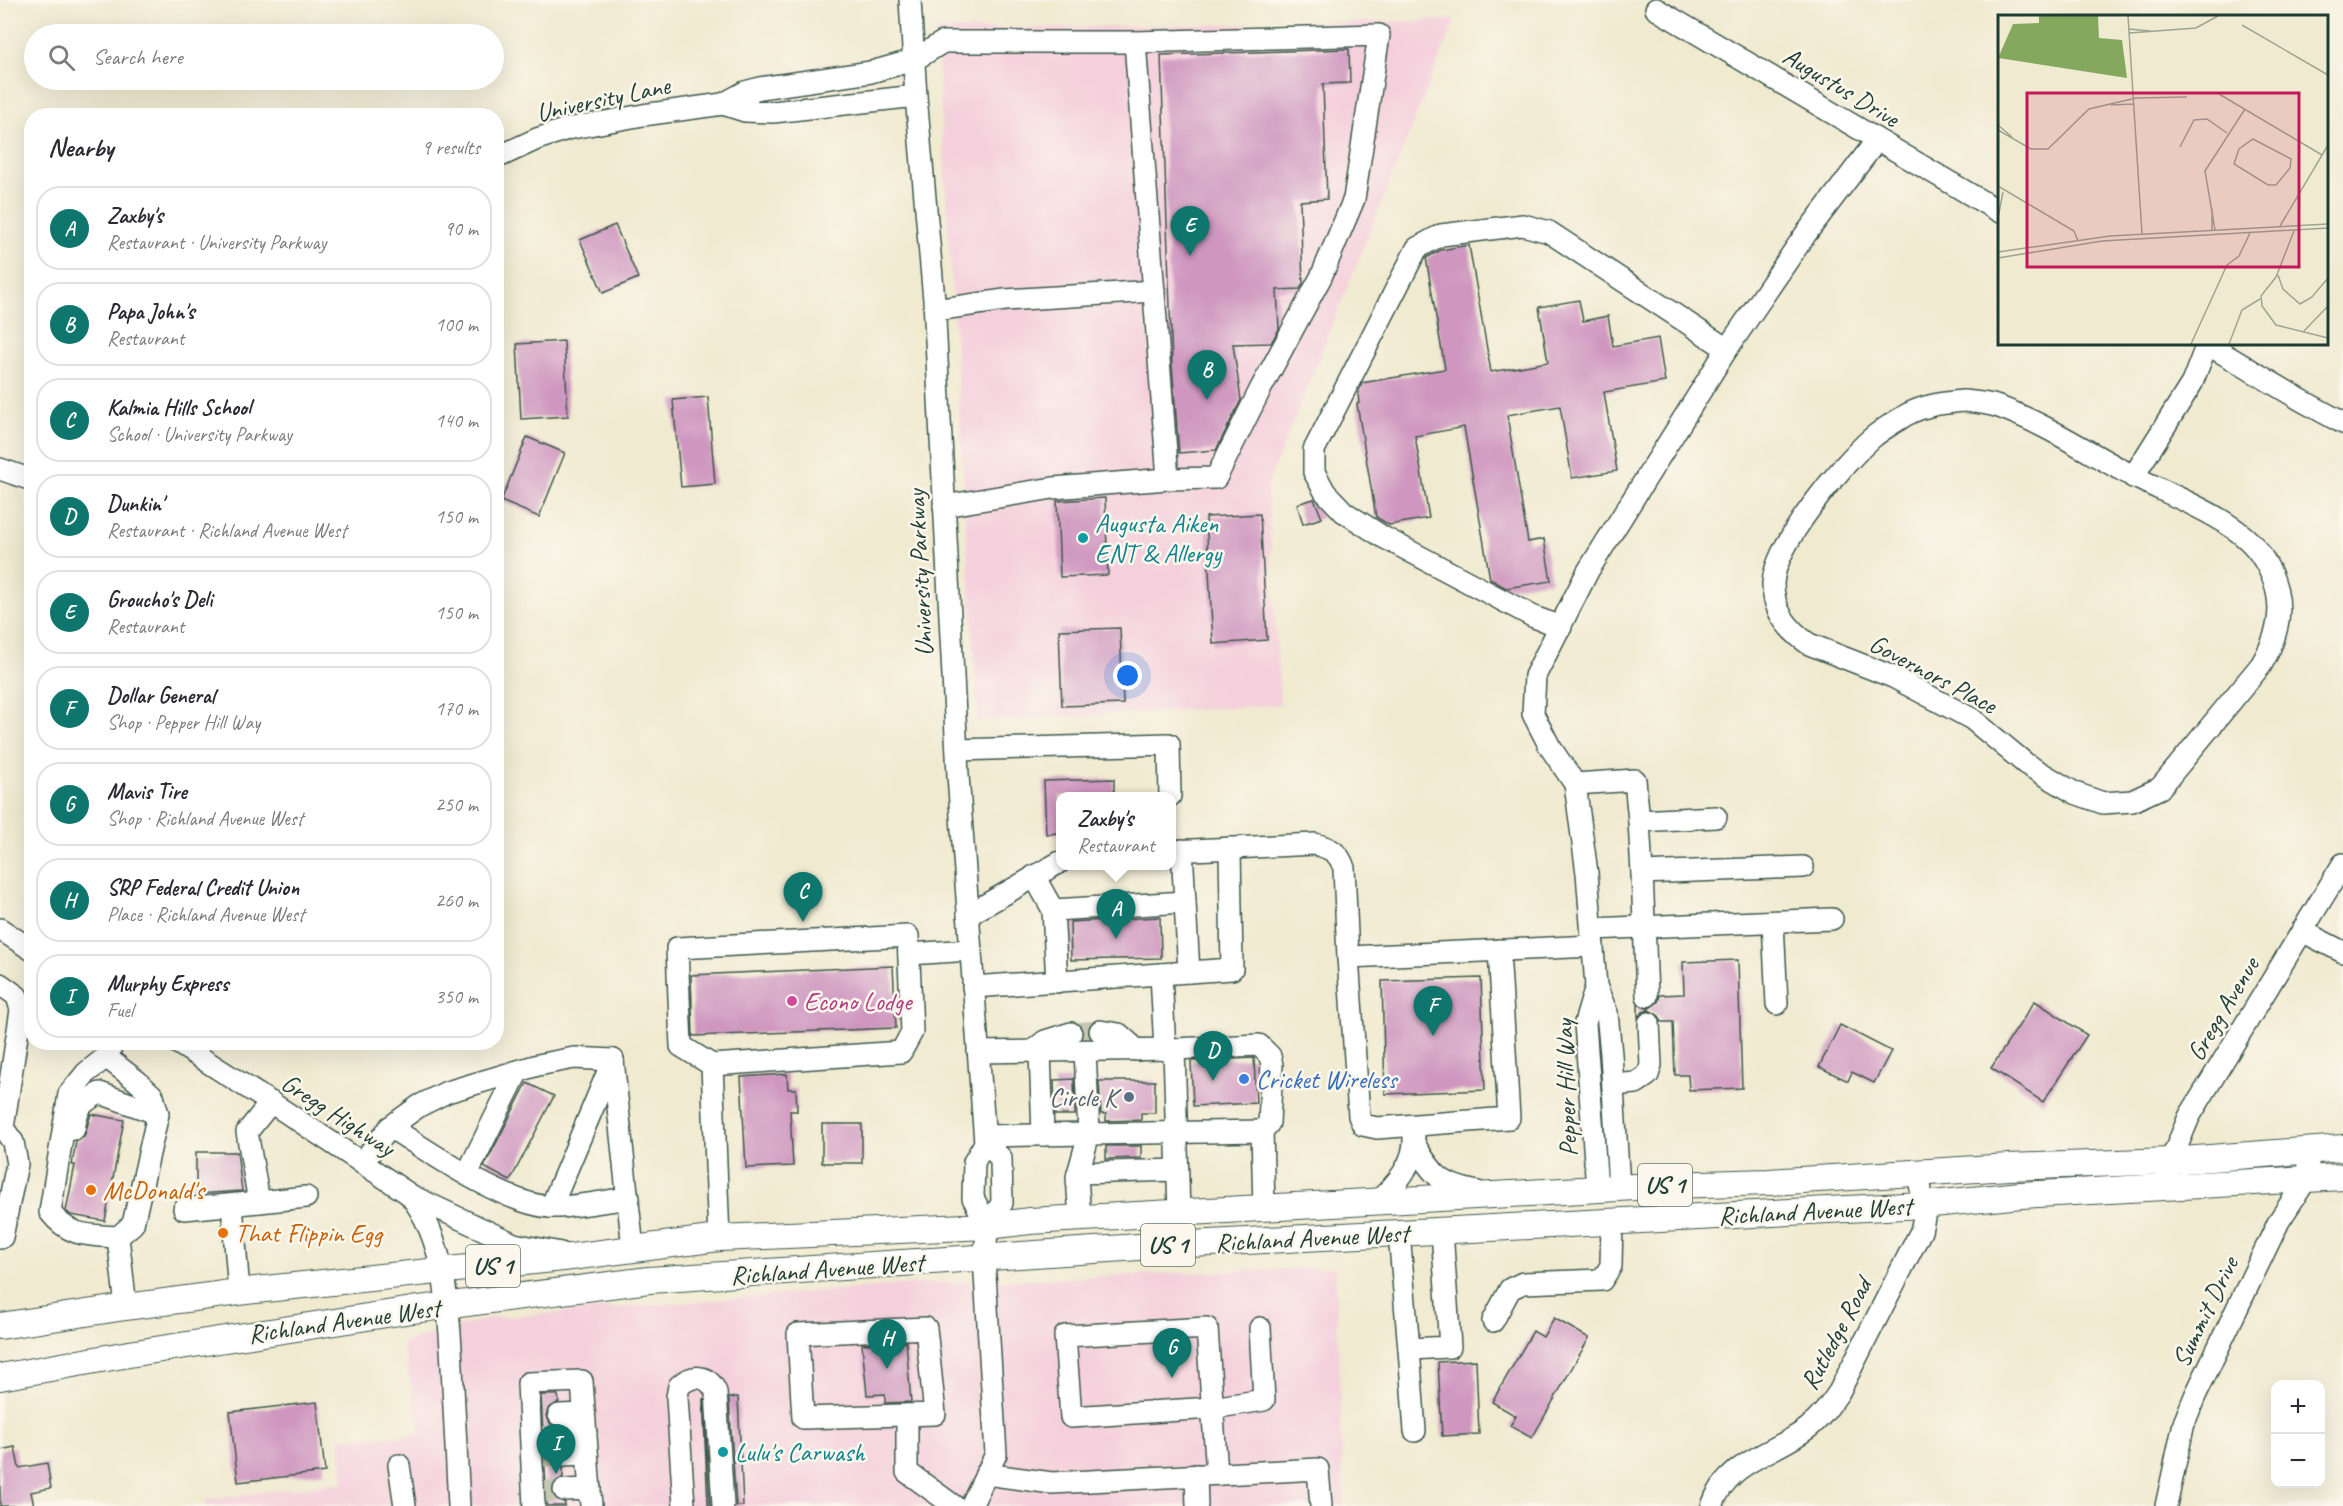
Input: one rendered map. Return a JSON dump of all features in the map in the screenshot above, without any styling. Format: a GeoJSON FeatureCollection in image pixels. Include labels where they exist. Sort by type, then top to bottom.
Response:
{"type":"FeatureCollection","features":[{"type":"Feature","properties":{"kind":"main road","name":"Richland Avenue West"},"geometry":{"type":"LineString","coordinates":[[0,1326],[126,1306],[239,1292],[440,1272],[719,1238],[988,1226],[1080,1218],[1608,1188],[2170,1161],[2343,1148]]}},
{"type":"Feature","properties":{"kind":"main road","name":"Richland Avenue West"},"geometry":{"type":"LineString","coordinates":[[0,1377],[129,1354],[448,1306],[649,1280],[1154,1246],[1923,1205],[2021,1195],[2343,1177]]}},
{"type":"Feature","properties":{"kind":"street","name":"University Parkway"},"geometry":{"type":"LineString","coordinates":[[910,0],[935,310],[958,750],[985,1139],[974,1162],[973,1198],[988,1226]]}},
{"type":"Feature","properties":{"kind":"street","name":"Augustus Drive"},"geometry":{"type":"LineString","coordinates":[[1656,9],[1998,211]]}},
{"type":"Feature","properties":{"kind":"street","name":"University Lane"},"geometry":{"type":"LineString","coordinates":[[504,154],[537,139],[567,129],[723,104],[745,92],[760,88],[871,72],[914,60],[943,42],[1135,42],[1379,35],[1354,200],[1321,277],[1216,478],[1168,479]]}},
{"type":"Feature","properties":{"kind":"street"},"geometry":{"type":"LineString","coordinates":[[944,506],[1053,488],[1168,479],[1135,42]]}},
{"type":"Feature","properties":{"kind":"street","name":"University Lane"},"geometry":{"type":"LineString","coordinates":[[723,104],[745,111],[773,112],[916,96]]}},
{"type":"Feature","properties":{"kind":"street"},"geometry":{"type":"LineString","coordinates":[[1647,996],[1642,873],[1635,780],[1575,784],[1550,747],[1533,714],[1535,676],[1588,572],[1727,349],[1805,235],[1877,140]]}},
{"type":"Feature","properties":{"kind":"street"},"geometry":{"type":"LineString","coordinates":[[1561,627],[1524,612],[1383,537],[1344,512],[1324,492],[1314,472],[1314,450],[1417,248],[1441,235],[1523,225],[1549,232],[1727,349]]}},
{"type":"Feature","properties":{"kind":"street"},"geometry":{"type":"LineString","coordinates":[[935,310],[1005,300],[1154,291]]}},
{"type":"Feature","properties":{"kind":"street"},"geometry":{"type":"LineString","coordinates":[[2133,477],[2193,383],[2207,345]]}},
{"type":"Feature","properties":{"kind":"street"},"geometry":{"type":"LineString","coordinates":[[2209,345],[2343,423]]}},
{"type":"Feature","properties":{"kind":"street","name":"Governors Place"},"geometry":{"type":"LineString","coordinates":[[1963,401],[1999,407],[2061,436],[2133,477],[2228,524],[2259,552],[2270,571],[2279,604],[2279,622],[2276,634],[2260,665],[2178,767],[2160,788],[2132,801],[2103,802],[2075,793],[2026,764],[1972,719],[1893,677],[1809,644],[1797,636],[1780,614],[1774,598],[1773,584],[1779,557],[1824,490],[1872,438],[1907,415],[1928,406],[1963,401]]}},
{"type":"Feature","properties":{"kind":"street"},"geometry":{"type":"LineString","coordinates":[[0,468],[24,477]]}},
{"type":"Feature","properties":{"kind":"street"},"geometry":{"type":"LineString","coordinates":[[958,750],[1168,744],[1170,792]]}},
{"type":"Feature","properties":{"kind":"street","name":"Pepper Hill Way"},"geometry":{"type":"LineString","coordinates":[[1575,784],[1587,873],[1596,986],[1607,1013],[1613,1085],[1608,1188]]}},
{"type":"Feature","properties":{"kind":"street"},"geometry":{"type":"LineString","coordinates":[[1639,821],[1716,817]]}},
{"type":"Feature","properties":{"kind":"street"},"geometry":{"type":"LineString","coordinates":[[1176,849],[1315,844],[1329,848],[1341,856],[1344,868],[1359,1116],[1363,1125],[1414,1135],[1509,1118],[1500,950]]}},
{"type":"Feature","properties":{"kind":"street"},"geometry":{"type":"LineString","coordinates":[[973,987],[1232,969],[1230,848]]}},
{"type":"Feature","properties":{"kind":"street"},"geometry":{"type":"LineString","coordinates":[[1176,859],[1185,902],[1189,972]]}},
{"type":"Feature","properties":{"kind":"street"},"geometry":{"type":"LineString","coordinates":[[968,915],[1056,864]]}},
{"type":"Feature","properties":{"kind":"street","name":"Gregg Avenue"},"geometry":{"type":"LineString","coordinates":[[2161,1188],[2188,1117],[2343,864]]}},
{"type":"Feature","properties":{"kind":"street"},"geometry":{"type":"LineString","coordinates":[[1642,873],[1803,867]]}},
{"type":"Feature","properties":{"kind":"street"},"geometry":{"type":"LineString","coordinates":[[1034,876],[1053,910],[1057,982]]}},
{"type":"Feature","properties":{"kind":"street"},"geometry":{"type":"LineString","coordinates":[[1053,910],[1185,902]]}},
{"type":"Feature","properties":{"kind":"street"},"geometry":{"type":"LineString","coordinates":[[1348,957],[1500,950],[1644,927],[1832,920]]}},
{"type":"Feature","properties":{"kind":"street"},"geometry":{"type":"LineString","coordinates":[[1773,922],[1777,1004]]}},
{"type":"Feature","properties":{"kind":"street"},"geometry":{"type":"LineString","coordinates":[[0,929],[24,945]]}},
{"type":"Feature","properties":{"kind":"street"},"geometry":{"type":"LineString","coordinates":[[2302,932],[2342,953]]}},
{"type":"Feature","properties":{"kind":"street"},"geometry":{"type":"LineString","coordinates":[[908,936],[912,1032],[902,1052],[712,1065],[681,1047],[677,948],[908,936]]}},
{"type":"Feature","properties":{"kind":"street"},"geometry":{"type":"LineString","coordinates":[[909,954],[971,950]]}},
{"type":"Feature","properties":{"kind":"street"},"geometry":{"type":"LineString","coordinates":[[1161,974],[1177,1132],[1179,1213]]}},
{"type":"Feature","properties":{"kind":"street"},"geometry":{"type":"LineString","coordinates":[[0,984],[17,996],[21,1010],[3,1128],[14,1142],[17,1164],[0,1238]]}},
{"type":"Feature","properties":{"kind":"street","name":"Pepper Hill Way"},"geometry":{"type":"LineString","coordinates":[[1596,986],[1585,1023],[1608,1188]]}},
{"type":"Feature","properties":{"kind":"street"},"geometry":{"type":"LineString","coordinates":[[1613,1085],[1636,1083],[1648,1075],[1651,1065],[1649,1023]]}},
{"type":"Feature","properties":{"kind":"street"},"geometry":{"type":"LineString","coordinates":[[1100,1031],[1119,1034],[1137,1050]]}},
{"type":"Feature","properties":{"kind":"street"},"geometry":{"type":"LineString","coordinates":[[1043,1135],[1036,1052],[1045,1041],[1071,1033]]}},
{"type":"Feature","properties":{"kind":"street"},"geometry":{"type":"LineString","coordinates":[[978,1052],[1170,1050],[1259,1045],[1270,1056],[1272,1065],[1269,1123],[1262,1131],[1264,1209]]}},
{"type":"Feature","properties":{"kind":"street"},"geometry":{"type":"LineString","coordinates":[[110,1050],[153,1096],[158,1114],[133,1224],[118,1237],[84,1235],[60,1226],[50,1212],[69,1094],[86,1073],[110,1050]]}},
{"type":"Feature","properties":{"kind":"street","name":"Gregg Highway"},"geometry":{"type":"LineString","coordinates":[[189,1050],[409,1194],[514,1244],[555,1253],[604,1253]]}},
{"type":"Feature","properties":{"kind":"street"},"geometry":{"type":"LineString","coordinates":[[1080,1218],[1078,1173],[1089,1134],[1085,1051]]}},
{"type":"Feature","properties":{"kind":"street"},"geometry":{"type":"LineString","coordinates":[[362,1162],[390,1127],[418,1106],[447,1092],[518,1071],[574,1058],[613,1060]]}},
{"type":"Feature","properties":{"kind":"street"},"geometry":{"type":"LineString","coordinates":[[613,1060],[633,1249]]}},
{"type":"Feature","properties":{"kind":"street"},"geometry":{"type":"LineString","coordinates":[[551,1207],[613,1060]]}},
{"type":"Feature","properties":{"kind":"street"},"geometry":{"type":"LineString","coordinates":[[712,1065],[719,1238]]}},
{"type":"Feature","properties":{"kind":"street"},"geometry":{"type":"LineString","coordinates":[[467,1174],[518,1071]]}},
{"type":"Feature","properties":{"kind":"street"},"geometry":{"type":"LineString","coordinates":[[50,1212],[58,1205],[77,1112],[83,1101],[100,1093],[158,1114]]}},
{"type":"Feature","properties":{"kind":"street"},"geometry":{"type":"LineString","coordinates":[[260,1202],[247,1132],[270,1102]]}},
{"type":"Feature","properties":{"kind":"street"},"geometry":{"type":"LineString","coordinates":[[390,1127],[467,1174],[512,1197],[551,1207],[629,1198]]}},
{"type":"Feature","properties":{"kind":"street"},"geometry":{"type":"LineString","coordinates":[[985,1139],[1043,1135],[1262,1131]]}},
{"type":"Feature","properties":{"kind":"street"},"geometry":{"type":"LineString","coordinates":[[1414,1135],[1430,1168],[1440,1180],[1461,1189],[1490,1195]]}},
{"type":"Feature","properties":{"kind":"street"},"geometry":{"type":"LineString","coordinates":[[1377,1202],[1395,1185],[1407,1169],[1414,1135]]}},
{"type":"Feature","properties":{"kind":"street"},"geometry":{"type":"LineString","coordinates":[[971,1506],[996,1454],[984,1258],[988,1226],[1002,1203],[1001,1158],[985,1139]]}},
{"type":"Feature","properties":{"kind":"street","name":"Summit Drive"},"geometry":{"type":"LineString","coordinates":[[2166,1506],[2184,1423],[2279,1221],[2307,1178],[2309,1150]]}},
{"type":"Feature","properties":{"kind":"street"},"geometry":{"type":"LineString","coordinates":[[1078,1173],[1177,1170]]}},
{"type":"Feature","properties":{"kind":"street","name":"Rutledge Road"},"geometry":{"type":"LineString","coordinates":[[1712,1506],[1719,1488],[1736,1469],[1808,1428],[1825,1412],[1839,1392],[1921,1231],[1923,1205],[1919,1173]]}},
{"type":"Feature","properties":{"kind":"street","name":"Gregg Highway"},"geometry":{"type":"LineString","coordinates":[[409,1194],[426,1219],[448,1306],[459,1506]]}},
{"type":"Feature","properties":{"kind":"street"},"geometry":{"type":"LineString","coordinates":[[184,1209],[306,1197]]}},
{"type":"Feature","properties":{"kind":"street"},"geometry":{"type":"LineString","coordinates":[[232,1205],[239,1292]]}},
{"type":"Feature","properties":{"kind":"street"},"geometry":{"type":"LineString","coordinates":[[1493,1321],[1510,1289],[1523,1283],[1602,1280],[1611,1266],[1612,1221]]}},
{"type":"Feature","properties":{"kind":"street"},"geometry":{"type":"LineString","coordinates":[[1409,1349],[1450,1347],[1443,1231]]}},
{"type":"Feature","properties":{"kind":"street"},"geometry":{"type":"LineString","coordinates":[[1399,1233],[1415,1431]]}},
{"type":"Feature","properties":{"kind":"street"},"geometry":{"type":"LineString","coordinates":[[118,1237],[126,1306]]}},
{"type":"Feature","properties":{"kind":"street"},"geometry":{"type":"LineString","coordinates":[[926,1328],[935,1414],[907,1415],[802,1418],[798,1334],[926,1328]]}},
{"type":"Feature","properties":{"kind":"street"},"geometry":{"type":"LineString","coordinates":[[1197,1506],[1206,1475],[1212,1408],[1207,1328],[1065,1336],[1071,1417],[1212,1408],[1264,1400],[1260,1328]]}},
{"type":"Feature","properties":{"kind":"street"},"geometry":{"type":"LineString","coordinates":[[684,1506],[678,1386],[688,1378],[697,1377],[707,1379],[716,1392],[723,1506]]}},
{"type":"Feature","properties":{"kind":"street"},"geometry":{"type":"LineString","coordinates":[[536,1496],[534,1437],[528,1383],[582,1381],[590,1497],[564,1490]]}},
{"type":"Feature","properties":{"kind":"street"},"geometry":{"type":"LineString","coordinates":[[907,1415],[907,1472],[954,1506]]}},
{"type":"Feature","properties":{"kind":"street"},"geometry":{"type":"LineString","coordinates":[[586,1434],[561,1435],[586,1434]]}},
{"type":"Feature","properties":{"kind":"street"},"geometry":{"type":"LineString","coordinates":[[399,1465],[405,1506]]}},
{"type":"Feature","properties":{"kind":"street"},"geometry":{"type":"LineString","coordinates":[[986,1474],[1052,1483],[1318,1469],[1320,1506]]}},
{"type":"Feature","properties":{"kind":"shaded area"},"geometry":{"type":"Polygon","coordinates":[[[1455,20],[1267,486],[1280,705],[978,721],[936,30],[1455,20]]]}},
{"type":"Feature","properties":{"kind":"shaded area"},"geometry":{"type":"Polygon","coordinates":[[[1335,1267],[1344,1506],[206,1506],[205,1500],[344,1482],[340,1439],[421,1434],[402,1343],[491,1318],[914,1284],[1335,1267]]]}},
{"type":"Feature","properties":{"kind":"building"},"geometry":{"type":"Polygon","coordinates":[[[1349,49],[1350,83],[1323,84],[1327,199],[1300,201],[1303,283],[1300,289],[1277,290],[1279,329],[1271,343],[1233,344],[1241,400],[1216,450],[1179,453],[1172,364],[1161,55],[1349,49]]]}},
{"type":"Feature","properties":{"kind":"building"},"geometry":{"type":"Polygon","coordinates":[[[615,225],[638,278],[603,293],[580,240],[615,225]]]}},
{"type":"Feature","properties":{"kind":"building"},"geometry":{"type":"Polygon","coordinates":[[[1469,245],[1491,372],[1548,362],[1539,307],[1579,300],[1583,321],[1608,316],[1613,346],[1658,338],[1665,382],[1604,392],[1617,471],[1572,478],[1560,406],[1507,415],[1528,542],[1544,539],[1551,581],[1506,588],[1490,579],[1464,427],[1415,436],[1429,518],[1389,525],[1376,517],[1357,404],[1359,403],[1358,393],[1362,383],[1445,369],[1426,258],[1441,250],[1469,245]]]}},
{"type":"Feature","properties":{"kind":"building"},"geometry":{"type":"Polygon","coordinates":[[[564,341],[568,416],[521,419],[517,344],[564,341]]]}},
{"type":"Feature","properties":{"kind":"building"},"geometry":{"type":"Polygon","coordinates":[[[708,397],[715,484],[681,487],[673,400],[708,397]]]}},
{"type":"Feature","properties":{"kind":"building"},"geometry":{"type":"Polygon","coordinates":[[[527,437],[565,453],[539,517],[504,502],[504,494],[527,437]]]}},
{"type":"Feature","properties":{"kind":"building","name":"Augusta Aiken ENT & Allergy"},"geometry":{"type":"Polygon","coordinates":[[[1105,498],[1108,575],[1060,577],[1057,501],[1105,498]]]}},
{"type":"Feature","properties":{"kind":"building"},"geometry":{"type":"Polygon","coordinates":[[[1314,499],[1322,518],[1303,524],[1297,504],[1314,499]]]}},
{"type":"Feature","properties":{"kind":"building"},"geometry":{"type":"Polygon","coordinates":[[[1260,514],[1267,640],[1213,644],[1206,517],[1260,514]]]}},
{"type":"Feature","properties":{"kind":"building"},"geometry":{"type":"Polygon","coordinates":[[[1120,628],[1123,704],[1062,706],[1059,630],[1120,628]]]}},
{"type":"Feature","properties":{"kind":"building"},"geometry":{"type":"Polygon","coordinates":[[[1114,779],[1114,792],[1056,792],[1056,833],[1046,834],[1044,781],[1114,779]]]}},
{"type":"Feature","properties":{"kind":"building"},"geometry":{"type":"Polygon","coordinates":[[[1160,917],[1161,958],[1071,960],[1070,922],[1160,917]]]}},
{"type":"Feature","properties":{"kind":"building"},"geometry":{"type":"Polygon","coordinates":[[[1738,960],[1742,1088],[1689,1090],[1688,1075],[1675,1075],[1673,1022],[1662,1022],[1659,1016],[1649,1010],[1638,1017],[1638,1004],[1648,1009],[1658,1002],[1660,995],[1684,994],[1683,962],[1738,960]]]}},
{"type":"Feature","properties":{"kind":"building","name":"Econo Lodge"},"geometry":{"type":"Polygon","coordinates":[[[893,966],[896,1028],[693,1036],[691,975],[893,966]]]}},
{"type":"Feature","properties":{"kind":"building"},"geometry":{"type":"Polygon","coordinates":[[[1481,978],[1485,1090],[1385,1094],[1382,981],[1481,978]]]}},
{"type":"Feature","properties":{"kind":"building"},"geometry":{"type":"Polygon","coordinates":[[[2035,1001],[2087,1035],[2043,1102],[1991,1068],[2035,1001]]]}},
{"type":"Feature","properties":{"kind":"building"},"geometry":{"type":"Polygon","coordinates":[[[1840,1025],[1891,1051],[1874,1083],[1852,1072],[1848,1081],[1819,1067],[1840,1025]]]}},
{"type":"Feature","properties":{"kind":"building"},"geometry":{"type":"Polygon","coordinates":[[[1254,1058],[1256,1103],[1193,1106],[1191,1061],[1254,1058]]]}},
{"type":"Feature","properties":{"kind":"building"},"geometry":{"type":"Polygon","coordinates":[[[787,1074],[788,1089],[796,1089],[797,1111],[790,1111],[793,1166],[746,1168],[741,1077],[787,1074]]]}},
{"type":"Feature","properties":{"kind":"building"},"geometry":{"type":"Polygon","coordinates":[[[1074,1079],[1075,1115],[1055,1115],[1054,1080],[1074,1079]]]}},
{"type":"Feature","properties":{"kind":"building","name":"Circle K"},"geometry":{"type":"Polygon","coordinates":[[[1099,1081],[1155,1081],[1155,1113],[1141,1113],[1141,1120],[1106,1121],[1106,1114],[1101,1114],[1099,1081]]]}},
{"type":"Feature","properties":{"kind":"building"},"geometry":{"type":"Polygon","coordinates":[[[527,1083],[554,1096],[510,1181],[484,1167],[527,1083]]]}},
{"type":"Feature","properties":{"kind":"building","name":"McDonald's"},"geometry":{"type":"Polygon","coordinates":[[[91,1114],[124,1120],[105,1221],[71,1215],[66,1211],[75,1165],[72,1165],[76,1141],[84,1137],[91,1114]]]}},
{"type":"Feature","properties":{"kind":"building"},"geometry":{"type":"Polygon","coordinates":[[[822,1124],[862,1124],[862,1163],[822,1163],[822,1124]]]}},
{"type":"Feature","properties":{"kind":"building"},"geometry":{"type":"Polygon","coordinates":[[[1106,1146],[1141,1146],[1141,1158],[1106,1159],[1106,1146]]]}},
{"type":"Feature","properties":{"kind":"building"},"geometry":{"type":"Polygon","coordinates":[[[196,1152],[237,1152],[242,1191],[196,1194],[196,1152]]]}},
{"type":"Feature","properties":{"kind":"building"},"geometry":{"type":"Polygon","coordinates":[[[1554,1318],[1589,1338],[1532,1438],[1510,1426],[1516,1416],[1492,1402],[1533,1331],[1543,1337],[1554,1318]]]}},
{"type":"Feature","properties":{"kind":"building"},"geometry":{"type":"Polygon","coordinates":[[[906,1342],[911,1402],[885,1403],[885,1394],[867,1395],[862,1344],[906,1342]]]}},
{"type":"Feature","properties":{"kind":"building"},"geometry":{"type":"Polygon","coordinates":[[[1476,1360],[1479,1434],[1442,1436],[1438,1362],[1476,1360]]]}},
{"type":"Feature","properties":{"kind":"building"},"geometry":{"type":"Polygon","coordinates":[[[541,1395],[558,1395],[559,1402],[548,1409],[546,1416],[552,1426],[548,1435],[554,1445],[549,1455],[556,1466],[563,1468],[563,1477],[553,1484],[551,1491],[554,1497],[565,1503],[565,1506],[547,1506],[541,1395]]]}},
{"type":"Feature","properties":{"kind":"building"},"geometry":{"type":"Polygon","coordinates":[[[738,1397],[743,1506],[736,1506],[729,1398],[738,1397]]]}},
{"type":"Feature","properties":{"kind":"building"},"geometry":{"type":"Polygon","coordinates":[[[704,1399],[710,1506],[708,1506],[704,1399]]]}},
{"type":"Feature","properties":{"kind":"building"},"geometry":{"type":"Polygon","coordinates":[[[317,1402],[325,1472],[238,1482],[230,1412],[317,1402]]]}},
{"type":"Feature","properties":{"kind":"building"},"geometry":{"type":"Polygon","coordinates":[[[15,1447],[19,1468],[47,1463],[51,1488],[31,1492],[34,1506],[0,1506],[0,1450],[15,1447]]]}},
{"type":"Feature","properties":{"kind":"tunnel"},"geometry":{"type":"LineString","coordinates":[[1071,1033],[1100,1031]]}},
{"type":"Feature","properties":{"kind":"tunnel"},"geometry":{"type":"LineString","coordinates":[[538,1437],[561,1435]]}},
{"type":"Feature","properties":{"kind":"tunnel"},"geometry":{"type":"LineString","coordinates":[[539,1456],[562,1455]]}},
{"type":"Feature","properties":{"kind":"tunnel"},"geometry":{"type":"LineString","coordinates":[[542,1492],[564,1490]]}},
{"type":"Feature","properties":{"kind":"place","name":"Groucho's Deli"},"geometry":{"type":"Point","coordinates":[1190,256]}},
{"type":"Feature","properties":{"kind":"place","name":"Papa John's"},"geometry":{"type":"Point","coordinates":[1207,400]}},
{"type":"Feature","properties":{"kind":"place","name":"Augusta Aiken ENT & Allergy"},"geometry":{"type":"Point","coordinates":[1083,538]}},
{"type":"Feature","properties":{"kind":"place","name":"Kalmia Hills School"},"geometry":{"type":"Point","coordinates":[803,922]}},
{"type":"Feature","properties":{"kind":"place","name":"Zaxby's"},"geometry":{"type":"Point","coordinates":[1116,939]}},
{"type":"Feature","properties":{"kind":"place","name":"Econo Lodge"},"geometry":{"type":"Point","coordinates":[792,1001]}},
{"type":"Feature","properties":{"kind":"place","name":"Dollar General"},"geometry":{"type":"Point","coordinates":[1433,1036]}},
{"type":"Feature","properties":{"kind":"place","name":"Cricket Wireless"},"geometry":{"type":"Point","coordinates":[1244,1079]}},
{"type":"Feature","properties":{"kind":"place","name":"Dunkin'"},"geometry":{"type":"Point","coordinates":[1213,1081]}},
{"type":"Feature","properties":{"kind":"place","name":"Circle K"},"geometry":{"type":"Point","coordinates":[1129,1097]}},
{"type":"Feature","properties":{"kind":"place","name":"McDonald's"},"geometry":{"type":"Point","coordinates":[91,1190]}},
{"type":"Feature","properties":{"kind":"place","name":"That Flippin Egg"},"geometry":{"type":"Point","coordinates":[223,1233]}},
{"type":"Feature","properties":{"kind":"place","name":"SRP Federal Credit Union"},"geometry":{"type":"Point","coordinates":[887,1369]}},
{"type":"Feature","properties":{"kind":"place","name":"Mavis Tire"},"geometry":{"type":"Point","coordinates":[1172,1378]}},
{"type":"Feature","properties":{"kind":"place","name":"Lulu's Carwash"},"geometry":{"type":"Point","coordinates":[723,1452]}},
{"type":"Feature","properties":{"kind":"place","name":"Murphy Express"},"geometry":{"type":"Point","coordinates":[556,1474]}}]}
